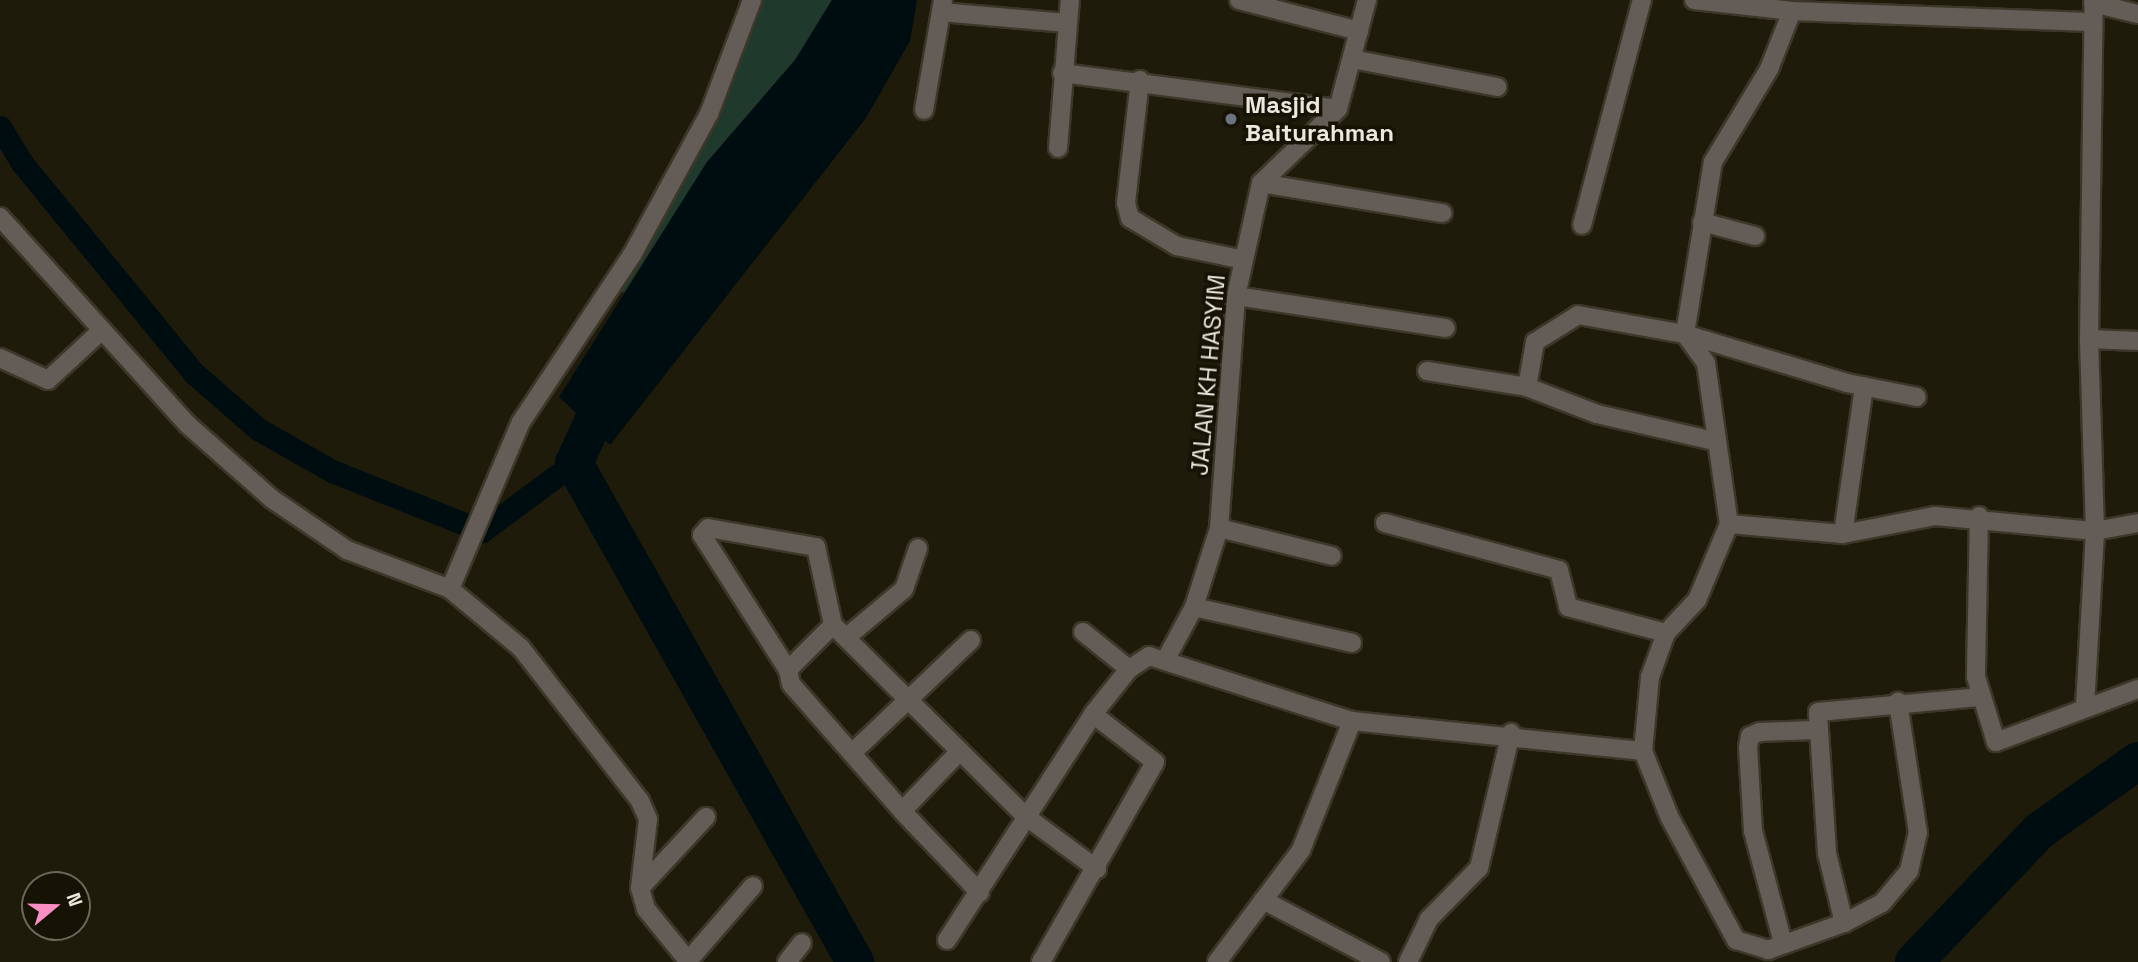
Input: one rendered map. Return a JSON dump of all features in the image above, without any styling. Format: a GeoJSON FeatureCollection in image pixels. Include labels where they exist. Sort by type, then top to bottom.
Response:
{"type":"FeatureCollection","features":[{"type":"Feature","properties":{"kind":"street"},"geometry":{"type":"LineString","coordinates":[[450,589],[466,554],[480,507],[521,422],[632,255],[709,114],[752,0]]}},
{"type":"Feature","properties":{"kind":"street"},"geometry":{"type":"LineString","coordinates":[[1058,148],[1070,0]]}},
{"type":"Feature","properties":{"kind":"street"},"geometry":{"type":"LineString","coordinates":[[1239,0],[1359,31]]}},
{"type":"Feature","properties":{"kind":"street"},"geometry":{"type":"LineString","coordinates":[[1261,183],[1338,108],[1367,0]]}},
{"type":"Feature","properties":{"kind":"street"},"geometry":{"type":"LineString","coordinates":[[1582,225],[1642,0]]}},
{"type":"Feature","properties":{"kind":"street"},"geometry":{"type":"LineString","coordinates":[[1694,0],[1792,11],[2090,22]]}},
{"type":"Feature","properties":{"kind":"street"},"geometry":{"type":"LineString","coordinates":[[2085,706],[2095,531],[2089,339],[2090,22],[2094,1],[2138,14]]}},
{"type":"Feature","properties":{"kind":"street"},"geometry":{"type":"LineString","coordinates":[[924,110],[942,6],[993,8],[1067,23]]}},
{"type":"Feature","properties":{"kind":"street"},"geometry":{"type":"LineString","coordinates":[[1792,11],[1769,69],[1713,162],[1685,334],[1706,363],[1714,441],[1730,524],[1697,600],[1666,634],[1650,677],[1643,751],[1676,830],[1736,940],[1754,950],[1844,923],[1882,903],[1918,851],[1898,702]]}},
{"type":"Feature","properties":{"kind":"street"},"geometry":{"type":"LineString","coordinates":[[1352,59],[1497,87]]}},
{"type":"Feature","properties":{"kind":"street"},"geometry":{"type":"LineString","coordinates":[[1062,73],[1140,80],[1338,108]]}},
{"type":"Feature","properties":{"kind":"street"},"geometry":{"type":"LineString","coordinates":[[1140,80],[1126,203],[1130,218],[1177,246],[1244,260]]}},
{"type":"Feature","properties":{"kind":"street"},"geometry":{"type":"LineString","coordinates":[[1261,183],[1443,213]]}},
{"type":"Feature","properties":{"kind":"street","name":"JALAN KH HASYIM"},"geometry":{"type":"LineString","coordinates":[[1167,657],[1194,607],[1219,528],[1236,296],[1261,183]]}},
{"type":"Feature","properties":{"kind":"street"},"geometry":{"type":"LineString","coordinates":[[0,217],[99,333],[187,424],[272,499],[347,550],[450,589],[521,648],[640,801],[648,819],[640,888],[646,909],[688,961],[752,886]]}},
{"type":"Feature","properties":{"kind":"street"},"geometry":{"type":"LineString","coordinates":[[1702,222],[1755,236]]}},
{"type":"Feature","properties":{"kind":"street"},"geometry":{"type":"LineString","coordinates":[[1236,296],[1446,328]]}},
{"type":"Feature","properties":{"kind":"street"},"geometry":{"type":"LineString","coordinates":[[1527,387],[1535,342],[1571,317],[1685,334],[1864,386],[1917,397]]}},
{"type":"Feature","properties":{"kind":"street"},"geometry":{"type":"LineString","coordinates":[[0,358],[48,380],[99,333]]}},
{"type":"Feature","properties":{"kind":"street"},"geometry":{"type":"LineString","coordinates":[[2089,339],[2138,341]]}},
{"type":"Feature","properties":{"kind":"street"},"geometry":{"type":"LineString","coordinates":[[1427,371],[1527,387],[1597,414],[1714,441]]}},
{"type":"Feature","properties":{"kind":"street"},"geometry":{"type":"LineString","coordinates":[[1843,534],[1864,386]]}},
{"type":"Feature","properties":{"kind":"street"},"geometry":{"type":"LineString","coordinates":[[1730,524],[1843,534],[1935,516],[1979,516],[2095,531],[2138,523]]}},
{"type":"Feature","properties":{"kind":"street"},"geometry":{"type":"LineString","coordinates":[[1979,516],[1974,644],[1981,697],[1991,735],[2002,743],[2085,706],[2138,689]]}},
{"type":"Feature","properties":{"kind":"street"},"geometry":{"type":"LineString","coordinates":[[1385,523],[1559,570],[1568,607],[1666,634]]}},
{"type":"Feature","properties":{"kind":"street"},"geometry":{"type":"LineString","coordinates":[[1219,528],[1332,556]]}},
{"type":"Feature","properties":{"kind":"street"},"geometry":{"type":"LineString","coordinates":[[980,893],[902,811],[796,691],[788,670],[704,530],[816,547],[833,625],[848,636],[1024,815],[1097,869]]}},
{"type":"Feature","properties":{"kind":"street"},"geometry":{"type":"LineString","coordinates":[[848,636],[904,589],[918,548]]}},
{"type":"Feature","properties":{"kind":"street"},"geometry":{"type":"LineString","coordinates":[[1194,607],[1352,643]]}},
{"type":"Feature","properties":{"kind":"street"},"geometry":{"type":"LineString","coordinates":[[788,670],[833,625]]}},
{"type":"Feature","properties":{"kind":"street"},"geometry":{"type":"LineString","coordinates":[[1083,632],[1129,669]]}},
{"type":"Feature","properties":{"kind":"street"},"geometry":{"type":"LineString","coordinates":[[852,753],[971,640]]}},
{"type":"Feature","properties":{"kind":"street"},"geometry":{"type":"LineString","coordinates":[[947,940],[980,893],[1024,815],[1093,714],[1129,669],[1149,656],[1167,657],[1352,720],[1511,733],[1643,751]]}},
{"type":"Feature","properties":{"kind":"street"},"geometry":{"type":"LineString","coordinates":[[1844,923],[1827,853],[1814,719],[1826,707],[1981,697]]}},
{"type":"Feature","properties":{"kind":"street"},"geometry":{"type":"LineString","coordinates":[[1041,962],[1097,869],[1155,760],[1093,714]]}},
{"type":"Feature","properties":{"kind":"street"},"geometry":{"type":"LineString","coordinates":[[1217,962],[1301,850],[1352,720]]}},
{"type":"Feature","properties":{"kind":"street"},"geometry":{"type":"LineString","coordinates":[[1783,943],[1753,831],[1748,748],[1750,736],[1760,732],[1815,730]]}},
{"type":"Feature","properties":{"kind":"street"},"geometry":{"type":"LineString","coordinates":[[1408,962],[1429,919],[1479,868],[1511,733]]}},
{"type":"Feature","properties":{"kind":"street"},"geometry":{"type":"LineString","coordinates":[[902,811],[960,751]]}},
{"type":"Feature","properties":{"kind":"street"},"geometry":{"type":"LineString","coordinates":[[640,888],[706,817]]}},
{"type":"Feature","properties":{"kind":"street"},"geometry":{"type":"LineString","coordinates":[[1263,900],[1381,962]]}},
{"type":"Feature","properties":{"kind":"street"},"geometry":{"type":"LineString","coordinates":[[787,962],[802,943]]}},
{"type":"Feature","properties":{"kind":"green space"},"geometry":{"type":"Polygon","coordinates":[[[759,0],[832,0],[795,60],[707,162],[624,293],[618,289],[759,0]]]}},
{"type":"Feature","properties":{"kind":"shaded area"},"geometry":{"type":"Polygon","coordinates":[[[832,0],[917,0],[910,41],[866,118],[610,445],[559,397],[707,162],[795,60],[832,0]]]}},
{"type":"Feature","properties":{"kind":"waterway"},"geometry":{"type":"LineString","coordinates":[[0,127],[22,163],[195,374],[258,429],[332,471],[482,531],[574,463]]}},
{"type":"Feature","properties":{"kind":"waterway"},"geometry":{"type":"LineString","coordinates":[[613,378],[574,463],[855,962]]}},
{"type":"Feature","properties":{"kind":"waterway"},"geometry":{"type":"LineString","coordinates":[[1914,962],[2039,831],[2138,761]]}},
{"type":"Feature","properties":{"kind":"place","name":"Masjid Baiturahman"},"geometry":{"type":"Point","coordinates":[1231,119]}}]}
